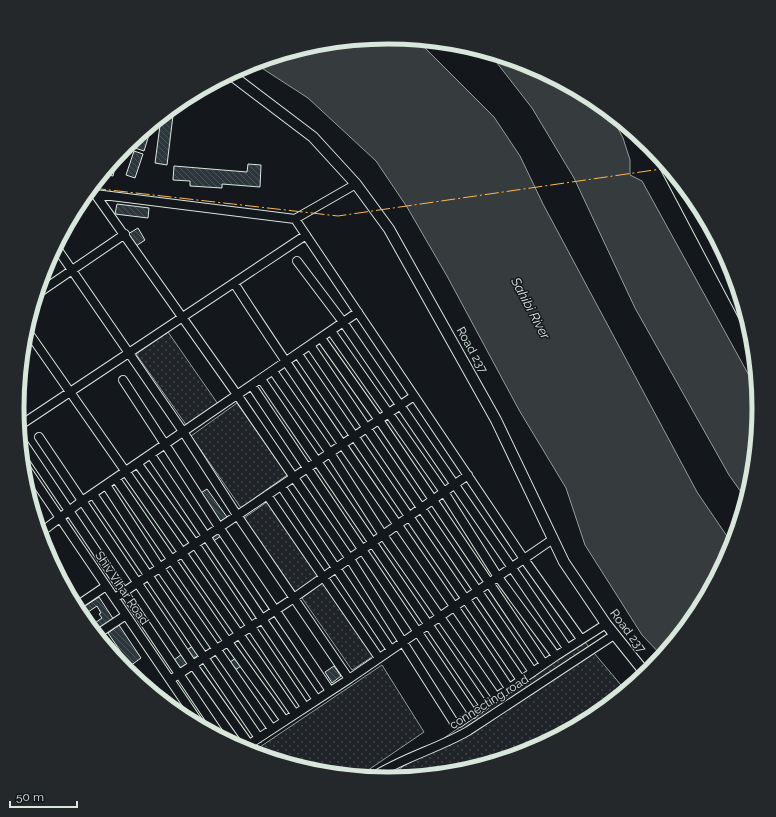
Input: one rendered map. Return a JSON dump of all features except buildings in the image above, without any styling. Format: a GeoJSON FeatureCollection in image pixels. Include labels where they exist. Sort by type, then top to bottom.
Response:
{"type":"FeatureCollection","features":[{"type":"Feature","properties":{"kind":"street","name":"Road 237"},"geometry":{"type":"LineString","coordinates":[[235,78],[313,137],[356,184],[389,229],[410,264],[496,420],[564,562],[614,635],[642,669]]}},
{"type":"Feature","properties":{"kind":"street"},"geometry":{"type":"LineString","coordinates":[[673,182],[736,302]]}},
{"type":"Feature","properties":{"kind":"street"},"geometry":{"type":"LineString","coordinates":[[94,193],[295,219],[356,184]]}},
{"type":"Feature","properties":{"kind":"street"},"geometry":{"type":"LineString","coordinates":[[93,195],[124,234],[350,559],[455,724],[459,724],[567,648],[606,624]]}},
{"type":"Feature","properties":{"kind":"street"},"geometry":{"type":"LineString","coordinates":[[295,219],[524,559],[581,639]]}},
{"type":"Feature","properties":{"kind":"street"},"geometry":{"type":"LineString","coordinates":[[44,289],[124,234]]}},
{"type":"Feature","properties":{"kind":"street"},"geometry":{"type":"LineString","coordinates":[[25,422],[306,235]]}},
{"type":"Feature","properties":{"kind":"street"},"geometry":{"type":"LineString","coordinates":[[60,253],[184,433],[237,515],[349,679]]}},
{"type":"Feature","properties":{"kind":"street"},"geometry":{"type":"LineString","coordinates":[[297,261],[343,322],[567,648]]}},
{"type":"Feature","properties":{"kind":"street"},"geometry":{"type":"LineString","coordinates":[[234,283],[285,362],[455,606],[509,688]]}},
{"type":"Feature","properties":{"kind":"street"},"geometry":{"type":"LineString","coordinates":[[44,530],[82,501],[184,433],[358,312]]}},
{"type":"Feature","properties":{"kind":"street"},"geometry":{"type":"LineString","coordinates":[[331,331],[444,492],[498,577],[556,656]]}},
{"type":"Feature","properties":{"kind":"street"},"geometry":{"type":"LineString","coordinates":[[31,336],[295,714]]}},
{"type":"Feature","properties":{"kind":"street"},"geometry":{"type":"LineString","coordinates":[[321,338],[379,420],[544,664]]}},
{"type":"Feature","properties":{"kind":"street"},"geometry":{"type":"LineString","coordinates":[[310,346],[533,672]]}},
{"type":"Feature","properties":{"kind":"street"},"geometry":{"type":"LineString","coordinates":[[298,354],[521,680]]}},
{"type":"Feature","properties":{"kind":"street"},"geometry":{"type":"LineString","coordinates":[[273,371],[330,453],[383,535],[496,697]]}},
{"type":"Feature","properties":{"kind":"street"},"geometry":{"type":"LineString","coordinates":[[262,379],[484,706]]}},
{"type":"Feature","properties":{"kind":"street"},"geometry":{"type":"LineString","coordinates":[[124,380],[167,444],[219,527],[330,691]]}},
{"type":"Feature","properties":{"kind":"street"},"geometry":{"type":"LineString","coordinates":[[252,386],[472,714]]}},
{"type":"Feature","properties":{"kind":"street"},"geometry":{"type":"LineString","coordinates":[[114,598],[414,396]]}},
{"type":"Feature","properties":{"kind":"street"},"geometry":{"type":"LineString","coordinates":[[39,437],[193,665],[249,744],[349,679],[553,539]]}},
{"type":"Feature","properties":{"kind":"street"},"geometry":{"type":"LineString","coordinates":[[26,448],[217,730]]}},
{"type":"Feature","properties":{"kind":"street"},"geometry":{"type":"LineString","coordinates":[[151,455],[317,700]]}},
{"type":"Feature","properties":{"kind":"street"},"geometry":{"type":"LineString","coordinates":[[138,464],[195,544],[305,707]]}},
{"type":"Feature","properties":{"kind":"street","name":"Shiv Vihar Road"},"geometry":{"type":"LineString","coordinates":[[30,474],[194,716]]}},
{"type":"Feature","properties":{"kind":"street"},"geometry":{"type":"LineString","coordinates":[[170,680],[324,577],[468,475]]}},
{"type":"Feature","properties":{"kind":"street"},"geometry":{"type":"LineString","coordinates":[[116,479],[228,642],[285,721]]}},
{"type":"Feature","properties":{"kind":"street"},"geometry":{"type":"LineString","coordinates":[[106,485],[160,568],[272,729]]}},
{"type":"Feature","properties":{"kind":"street"},"geometry":{"type":"LineString","coordinates":[[281,486],[335,569],[391,650]]}},
{"type":"Feature","properties":{"kind":"street"},"geometry":{"type":"LineString","coordinates":[[94,494],[259,738]]}},
{"type":"Feature","properties":{"kind":"street"},"geometry":{"type":"LineString","coordinates":[[267,495],[380,658]]}},
{"type":"Feature","properties":{"kind":"street"},"geometry":{"type":"LineString","coordinates":[[80,603],[106,586]]}},
{"type":"Feature","properties":{"kind":"street"},"geometry":{"type":"LineString","coordinates":[[100,631],[126,614]]}},
{"type":"Feature","properties":{"kind":"street","name":"connecting road"},"geometry":{"type":"LineString","coordinates":[[381,772],[393,765],[453,740],[614,635]]}},
{"type":"Feature","properties":{"kind":"shaded area"},"geometry":{"type":"Polygon","coordinates":[[[168,332],[218,404],[187,426],[136,354],[168,332]]]}},
{"type":"Feature","properties":{"kind":"shaded area"},"geometry":{"type":"Polygon","coordinates":[[[237,403],[287,475],[241,508],[191,436],[237,403]]]}},
{"type":"Feature","properties":{"kind":"shaded area"},"geometry":{"type":"Polygon","coordinates":[[[267,502],[319,577],[296,593],[244,518],[267,502]]]}},
{"type":"Feature","properties":{"kind":"shaded area"},"geometry":{"type":"Polygon","coordinates":[[[324,582],[375,655],[352,670],[302,598],[324,582]]]}},
{"type":"Feature","properties":{"kind":"shaded area"},"geometry":{"type":"Polygon","coordinates":[[[584,641],[622,687],[610,697],[570,724],[527,745],[459,766],[412,772],[395,772],[584,641]]]}},
{"type":"Feature","properties":{"kind":"shaded area"},"geometry":{"type":"Polygon","coordinates":[[[382,665],[424,732],[365,772],[317,766],[258,748],[382,665]]]}},
{"type":"Feature","properties":{"kind":"water","name":"Sahibi River"},"geometry":{"type":"Polygon","coordinates":[[[388,44],[423,46],[494,117],[520,156],[543,204],[697,492],[728,538],[703,591],[691,611],[659,652],[642,635],[585,545],[566,488],[519,410],[447,276],[407,207],[376,161],[308,98],[261,68],[317,51],[340,48],[388,44]]]}},
{"type":"Feature","properties":{"kind":"water"},"geometry":{"type":"Polygon","coordinates":[[[496,61],[527,72],[570,93],[616,125],[623,138],[630,160],[630,175],[642,181],[750,378],[752,408],[751,432],[749,456],[742,493],[729,475],[635,308],[574,178],[532,108],[496,61]]]}},
{"type":"Feature","properties":{"kind":"power"},"geometry":{"type":"LineString","coordinates":[[98,189],[338,216],[663,169]]}}]}
